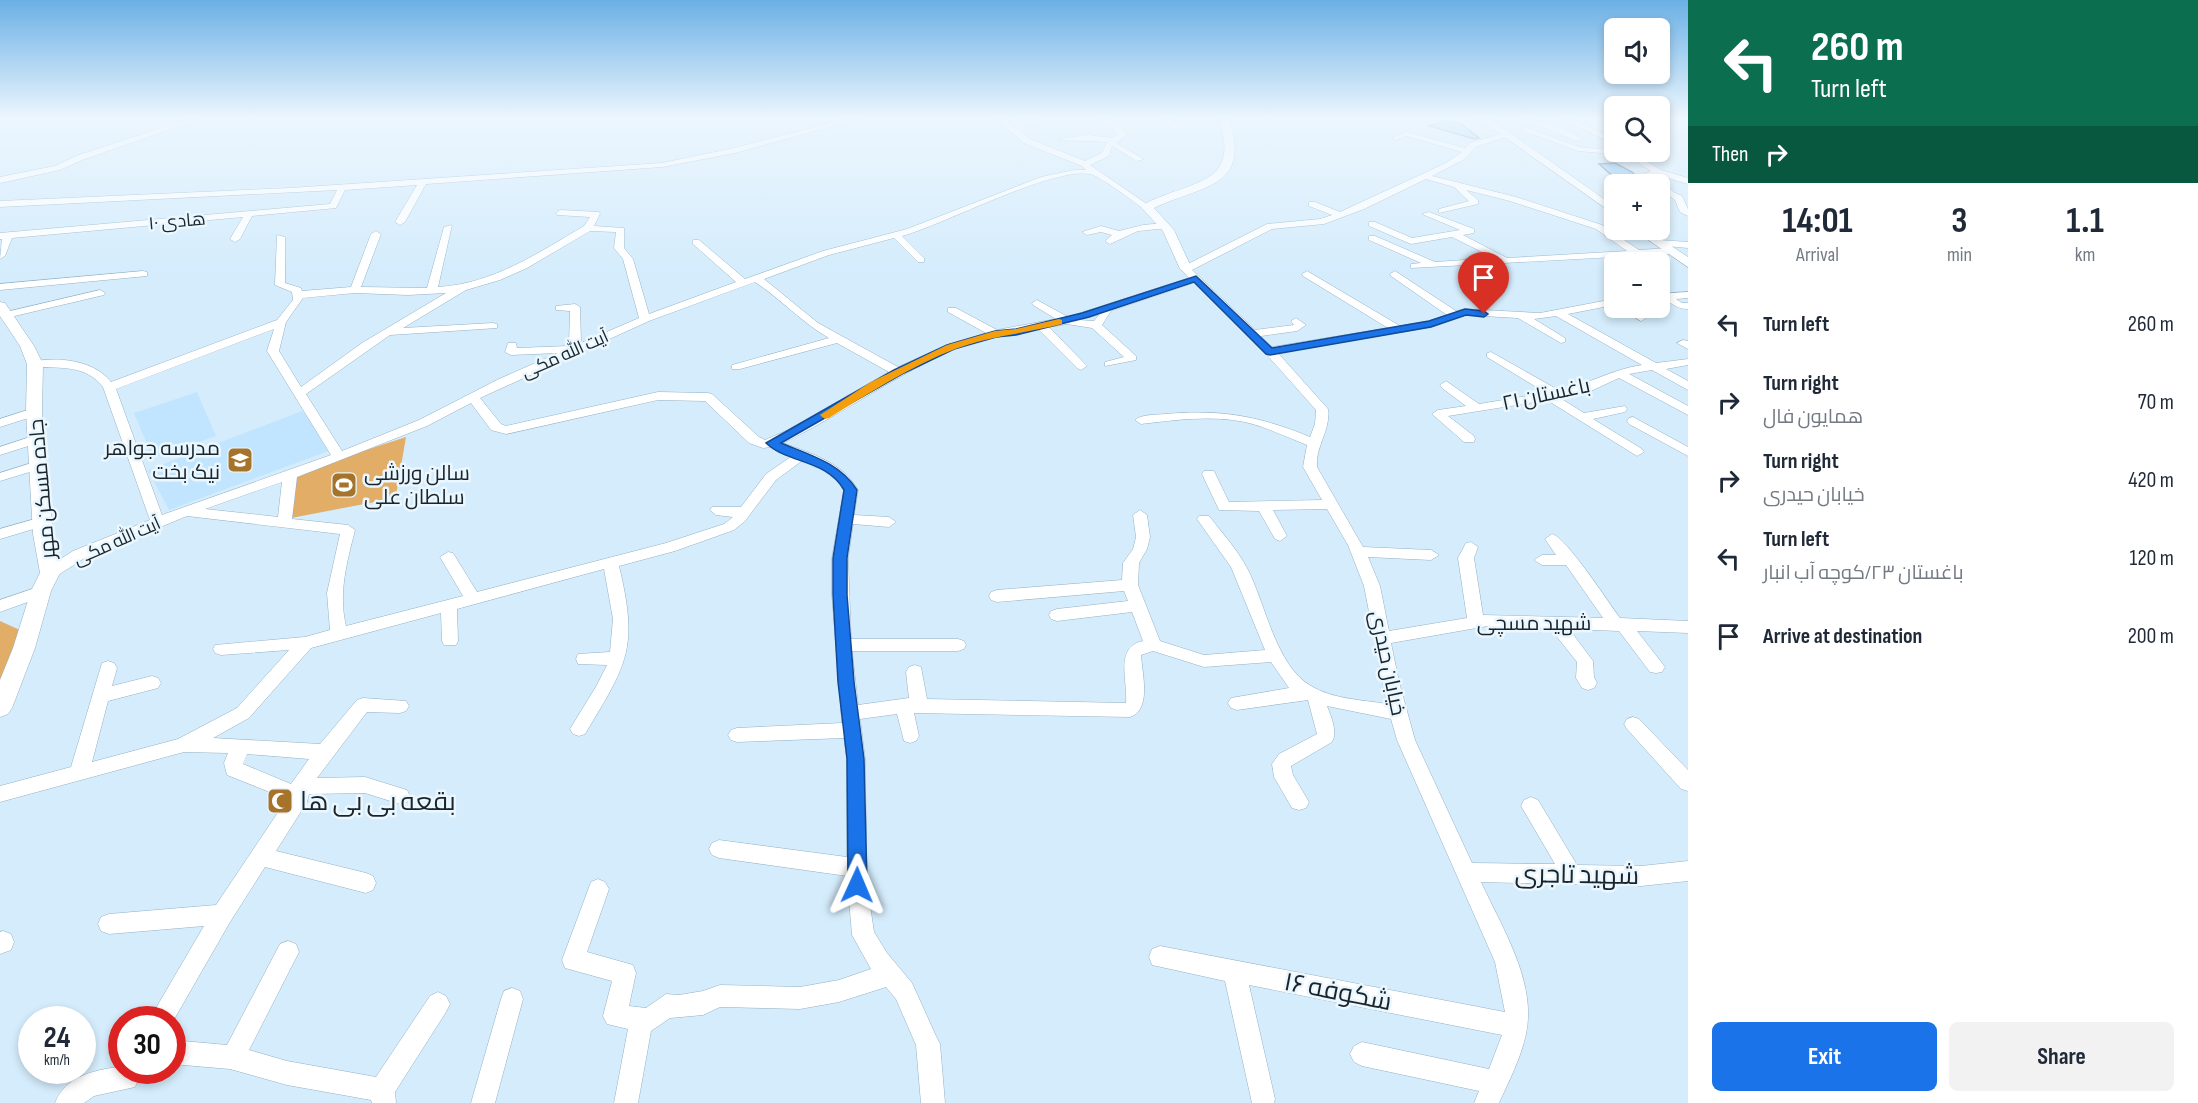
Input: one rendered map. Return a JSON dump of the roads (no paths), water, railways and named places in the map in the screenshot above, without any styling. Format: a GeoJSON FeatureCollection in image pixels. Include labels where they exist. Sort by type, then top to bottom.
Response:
{"type":"FeatureCollection","features":[{"type":"Feature","properties":{"kind":"main road"},"geometry":{"type":"LineString","coordinates":[[1191,274],[1165,226],[1147,207],[1207,183],[1222,174],[1224,170]]}},
{"type":"Feature","properties":{"kind":"main road"},"geometry":{"type":"LineString","coordinates":[[1557,170],[1604,204]]}},
{"type":"Feature","properties":{"kind":"main road"},"geometry":{"type":"LineString","coordinates":[[1655,240],[1688,263]]}},
{"type":"Feature","properties":{"kind":"main road"},"geometry":{"type":"LineString","coordinates":[[5,317],[35,364]]}},
{"type":"Feature","properties":{"kind":"main road","name":"جاده مسکن مهر"},"geometry":{"type":"LineString","coordinates":[[0,708],[24,648],[41,591],[50,573],[42,522],[34,412],[35,364]]}},
{"type":"Feature","properties":{"kind":"street"},"geometry":{"type":"LineString","coordinates":[[0,180],[45,170]]}},
{"type":"Feature","properties":{"kind":"street"},"geometry":{"type":"LineString","coordinates":[[0,204],[342,188],[590,170]]}},
{"type":"Feature","properties":{"kind":"street","name":"آیت الله مکی"},"geometry":{"type":"LineString","coordinates":[[50,573],[78,555],[158,522],[290,476],[423,423],[473,397],[645,319],[826,253],[896,235],[1044,179],[1080,170]]}},
{"type":"Feature","properties":{"kind":"street"},"geometry":{"type":"LineString","coordinates":[[1093,170],[1147,207]]}},
{"type":"Feature","properties":{"kind":"street"},"geometry":{"type":"LineString","coordinates":[[473,397],[496,428],[506,430],[658,396],[708,397],[754,440],[763,444],[771,443],[811,424],[898,372],[951,347],[995,334],[1065,321],[1106,310],[1191,274],[1227,250],[1270,226],[1317,223],[1341,215],[1438,170]]}},
{"type":"Feature","properties":{"kind":"street"},"geometry":{"type":"LineString","coordinates":[[1688,181],[1658,172],[1649,175],[1672,195],[1679,198],[1683,210],[1688,213]]}},
{"type":"Feature","properties":{"kind":"street"},"geometry":{"type":"LineString","coordinates":[[1426,177],[1531,204],[1599,227],[1636,252]]}},
{"type":"Feature","properties":{"kind":"street"},"geometry":{"type":"LineString","coordinates":[[400,222],[422,183]]}},
{"type":"Feature","properties":{"kind":"street"},"geometry":{"type":"LineString","coordinates":[[1442,211],[1475,202],[1455,184]]}},
{"type":"Feature","properties":{"kind":"street","name":"هادی ۱۰"},"geometry":{"type":"LineString","coordinates":[[4,236],[333,206],[342,188]]}},
{"type":"Feature","properties":{"kind":"street"},"geometry":{"type":"LineString","coordinates":[[1312,204],[1341,215]]}},
{"type":"Feature","properties":{"kind":"street"},"geometry":{"type":"LineString","coordinates":[[297,295],[355,290],[408,292],[462,288],[496,279],[588,228],[596,214],[560,213]]}},
{"type":"Feature","properties":{"kind":"street"},"geometry":{"type":"LineString","coordinates":[[235,239],[249,214]]}},
{"type":"Feature","properties":{"kind":"street"},"geometry":{"type":"LineString","coordinates":[[1372,224],[1411,241],[1471,231],[1426,214]]}},
{"type":"Feature","properties":{"kind":"street"},"geometry":{"type":"LineString","coordinates":[[1088,232],[1101,229],[1114,237],[1137,227],[1165,226]]}},
{"type":"Feature","properties":{"kind":"street"},"geometry":{"type":"LineString","coordinates":[[432,290],[448,227]]}},
{"type":"Feature","properties":{"kind":"street"},"geometry":{"type":"LineString","coordinates":[[588,228],[621,230],[619,248],[628,259],[645,319]]}},
{"type":"Feature","properties":{"kind":"street"},"geometry":{"type":"LineString","coordinates":[[355,290],[376,234]]}},
{"type":"Feature","properties":{"kind":"street"},"geometry":{"type":"LineString","coordinates":[[1454,234],[1506,261]]}},
{"type":"Feature","properties":{"kind":"street"},"geometry":{"type":"LineString","coordinates":[[896,235],[921,260]]}},
{"type":"Feature","properties":{"kind":"street"},"geometry":{"type":"LineString","coordinates":[[0,256],[4,236]]}},
{"type":"Feature","properties":{"kind":"street"},"geometry":{"type":"LineString","coordinates":[[280,237],[280,285],[297,290],[298,300],[281,322],[273,351],[339,457]]}},
{"type":"Feature","properties":{"kind":"street"},"geometry":{"type":"LineString","coordinates":[[1372,238],[1435,265]]}},
{"type":"Feature","properties":{"kind":"street"},"geometry":{"type":"LineString","coordinates":[[696,242],[743,283]]}},
{"type":"Feature","properties":{"kind":"street"},"geometry":{"type":"LineString","coordinates":[[1642,252],[1688,245]]}},
{"type":"Feature","properties":{"kind":"street"},"geometry":{"type":"LineString","coordinates":[[1415,266],[1604,255]]}},
{"type":"Feature","properties":{"kind":"street"},"geometry":{"type":"LineString","coordinates":[[0,287],[143,274]]}},
{"type":"Feature","properties":{"kind":"street","name":"خیابان حیدری"},"geometry":{"type":"LineString","coordinates":[[1191,274],[1270,351],[1321,405],[1324,418],[1310,457],[1310,467],[1358,552],[1372,586],[1398,713],[1406,740],[1506,961],[1516,1002],[1516,1026],[1490,1092]]}},
{"type":"Feature","properties":{"kind":"street"},"geometry":{"type":"LineString","coordinates":[[1307,274],[1398,329]]}},
{"type":"Feature","properties":{"kind":"street"},"geometry":{"type":"LineString","coordinates":[[1395,274],[1456,316]]}},
{"type":"Feature","properties":{"kind":"street"},"geometry":{"type":"LineString","coordinates":[[756,279],[771,288],[802,317],[898,372]]}},
{"type":"Feature","properties":{"kind":"street"},"geometry":{"type":"LineString","coordinates":[[299,394],[386,332],[462,288]]}},
{"type":"Feature","properties":{"kind":"street"},"geometry":{"type":"LineString","coordinates":[[5,317],[100,293]]}},
{"type":"Feature","properties":{"kind":"street"},"geometry":{"type":"LineString","coordinates":[[1670,296],[1688,295]]}},
{"type":"Feature","properties":{"kind":"street"},"geometry":{"type":"LineString","coordinates":[[1670,301],[1680,306],[1688,306]]}},
{"type":"Feature","properties":{"kind":"street"},"geometry":{"type":"LineString","coordinates":[[1037,303],[1065,321],[1081,325],[1101,321],[1106,310]]}},
{"type":"Feature","properties":{"kind":"street"},"geometry":{"type":"LineString","coordinates":[[1270,351],[1398,329],[1465,312],[1522,316],[1604,304]]}},
{"type":"Feature","properties":{"kind":"street"},"geometry":{"type":"LineString","coordinates":[[512,345],[511,352],[575,350],[575,307],[560,308]]}},
{"type":"Feature","properties":{"kind":"street"},"geometry":{"type":"LineString","coordinates":[[952,310],[995,334]]}},
{"type":"Feature","properties":{"kind":"street"},"geometry":{"type":"LineString","coordinates":[[1557,312],[1688,386]]}},
{"type":"Feature","properties":{"kind":"street"},"geometry":{"type":"LineString","coordinates":[[1522,316],[1561,340]]}},
{"type":"Feature","properties":{"kind":"street"},"geometry":{"type":"LineString","coordinates":[[1252,334],[1297,328],[1301,325],[1296,321]]}},
{"type":"Feature","properties":{"kind":"street"},"geometry":{"type":"LineString","coordinates":[[109,387],[281,322]]}},
{"type":"Feature","properties":{"kind":"street"},"geometry":{"type":"LineString","coordinates":[[1094,324],[1132,358],[1109,364]]}},
{"type":"Feature","properties":{"kind":"street"},"geometry":{"type":"LineString","coordinates":[[386,332],[493,326]]}},
{"type":"Feature","properties":{"kind":"street"},"geometry":{"type":"LineString","coordinates":[[1041,326],[1081,366]]}},
{"type":"Feature","properties":{"kind":"street"},"geometry":{"type":"LineString","coordinates":[[736,367],[838,339]]}},
{"type":"Feature","properties":{"kind":"street"},"geometry":{"type":"LineString","coordinates":[[1491,356],[1637,452]]}},
{"type":"Feature","properties":{"kind":"street","name":"باغستان ۲۱"},"geometry":{"type":"LineString","coordinates":[[1469,440],[1438,414],[1554,396],[1589,387],[1619,373],[1651,366],[1688,362]]}},
{"type":"Feature","properties":{"kind":"street"},"geometry":{"type":"LineString","coordinates":[[35,364],[74,365],[91,368],[102,375],[109,387],[158,522]]}},
{"type":"Feature","properties":{"kind":"street"},"geometry":{"type":"LineString","coordinates":[[1619,373],[1688,411]]}},
{"type":"Feature","properties":{"kind":"street"},"geometry":{"type":"LineString","coordinates":[[1446,385],[1477,408]]}},
{"type":"Feature","properties":{"kind":"street"},"geometry":{"type":"LineString","coordinates":[[1582,417],[1621,409]]}},
{"type":"Feature","properties":{"kind":"street"},"geometry":{"type":"LineString","coordinates":[[0,423],[34,412]]}},
{"type":"Feature","properties":{"kind":"street"},"geometry":{"type":"LineString","coordinates":[[1142,420],[1197,415],[1227,416],[1276,428],[1315,444]]}},
{"type":"Feature","properties":{"kind":"street"},"geometry":{"type":"LineString","coordinates":[[1633,421],[1688,452]]}},
{"type":"Feature","properties":{"kind":"street"},"geometry":{"type":"LineString","coordinates":[[0,451],[36,439]]}},
{"type":"Feature","properties":{"kind":"street"},"geometry":{"type":"LineString","coordinates":[[771,443],[829,467],[844,478],[851,490],[840,558],[840,595],[852,722],[857,885],[863,935],[904,991],[928,1044],[933,1103]]}},
{"type":"Feature","properties":{"kind":"street"},"geometry":{"type":"LineString","coordinates":[[221,649],[305,643],[715,532],[729,527],[744,512],[771,477],[802,455]]}},
{"type":"Feature","properties":{"kind":"street"},"geometry":{"type":"LineString","coordinates":[[0,477],[38,465]]}},
{"type":"Feature","properties":{"kind":"street"},"geometry":{"type":"LineString","coordinates":[[1209,474],[1224,507],[1332,504]]}},
{"type":"Feature","properties":{"kind":"street"},"geometry":{"type":"LineString","coordinates":[[284,523],[290,476]]}},
{"type":"Feature","properties":{"kind":"street"},"geometry":{"type":"LineString","coordinates":[[1264,506],[1280,536]]}},
{"type":"Feature","properties":{"kind":"street"},"geometry":{"type":"LineString","coordinates":[[717,510],[744,512]]}},
{"type":"Feature","properties":{"kind":"street"},"geometry":{"type":"LineString","coordinates":[[185,512],[348,530],[333,589],[334,612],[339,633]]}},
{"type":"Feature","properties":{"kind":"street"},"geometry":{"type":"LineString","coordinates":[[1140,515],[1143,537],[1140,549],[1131,563],[1130,585],[1153,645]]}},
{"type":"Feature","properties":{"kind":"street"},"geometry":{"type":"LineString","coordinates":[[847,519],[889,522]]}},
{"type":"Feature","properties":{"kind":"street"},"geometry":{"type":"LineString","coordinates":[[1204,519],[1238,566],[1252,592],[1277,655],[1288,673],[1311,693],[1325,728],[1326,737],[1320,743],[1285,759],[1281,764],[1284,777],[1299,802]]}},
{"type":"Feature","properties":{"kind":"street"},"geometry":{"type":"LineString","coordinates":[[0,534],[42,522]]}},
{"type":"Feature","properties":{"kind":"street"},"geometry":{"type":"LineString","coordinates":[[1552,539],[1656,667]]}},
{"type":"Feature","properties":{"kind":"street"},"geometry":{"type":"LineString","coordinates":[[1472,547],[1466,558],[1476,622]]}},
{"type":"Feature","properties":{"kind":"street"},"geometry":{"type":"LineString","coordinates":[[1358,552],[1431,555]]}},
{"type":"Feature","properties":{"kind":"street"},"geometry":{"type":"LineString","coordinates":[[448,557],[472,598]]}},
{"type":"Feature","properties":{"kind":"street"},"geometry":{"type":"LineString","coordinates":[[1542,560],[1568,560]]}},
{"type":"Feature","properties":{"kind":"street"},"geometry":{"type":"LineString","coordinates":[[579,729],[612,675],[621,639],[620,605],[610,561]]}},
{"type":"Feature","properties":{"kind":"street"},"geometry":{"type":"LineString","coordinates":[[997,596],[1130,585]]}},
{"type":"Feature","properties":{"kind":"street"},"geometry":{"type":"LineString","coordinates":[[0,606],[41,591]]}},
{"type":"Feature","properties":{"kind":"street"},"geometry":{"type":"LineString","coordinates":[[449,604],[450,641]]}},
{"type":"Feature","properties":{"kind":"street"},"geometry":{"type":"LineString","coordinates":[[1057,615],[1138,606]]}},
{"type":"Feature","properties":{"kind":"street","name":"شهید مسچی"},"geometry":{"type":"LineString","coordinates":[[1382,638],[1488,620],[1688,627]]}},
{"type":"Feature","properties":{"kind":"street"},"geometry":{"type":"LineString","coordinates":[[1554,622],[1585,661],[1585,678],[1588,683]]}},
{"type":"Feature","properties":{"kind":"street"},"geometry":{"type":"LineString","coordinates":[[0,794],[183,745],[243,713],[305,643]]}},
{"type":"Feature","properties":{"kind":"street"},"geometry":{"type":"LineString","coordinates":[[844,645],[958,645]]}},
{"type":"Feature","properties":{"kind":"street"},"geometry":{"type":"LineString","coordinates":[[738,735],[852,722],[878,708],[911,706],[1130,710],[1135,704],[1133,653],[1138,648],[1153,645],[1204,661],[1277,655]]}},
{"type":"Feature","properties":{"kind":"street"},"geometry":{"type":"LineString","coordinates":[[584,659],[616,658]]}},
{"type":"Feature","properties":{"kind":"street"},"geometry":{"type":"LineString","coordinates":[[79,773],[108,668]]}},
{"type":"Feature","properties":{"kind":"street"},"geometry":{"type":"LineString","coordinates":[[910,736],[915,672]]}},
{"type":"Feature","properties":{"kind":"street"},"geometry":{"type":"LineString","coordinates":[[100,696],[152,683]]}},
{"type":"Feature","properties":{"kind":"street"},"geometry":{"type":"LineString","coordinates":[[1237,703],[1311,693],[1398,713]]}},
{"type":"Feature","properties":{"kind":"street"},"geometry":{"type":"LineString","coordinates":[[298,790],[324,752],[363,705],[400,706]]}},
{"type":"Feature","properties":{"kind":"street"},"geometry":{"type":"LineString","coordinates":[[1634,724],[1688,783]]}},
{"type":"Feature","properties":{"kind":"street"},"geometry":{"type":"LineString","coordinates":[[183,745],[241,746],[324,752]]}},
{"type":"Feature","properties":{"kind":"street"},"geometry":{"type":"LineString","coordinates":[[241,746],[233,763],[234,769],[298,790],[365,785],[400,796]]}},
{"type":"Feature","properties":{"kind":"street"},"geometry":{"type":"LineString","coordinates":[[168,1006],[222,915],[300,796],[298,790]]}},
{"type":"Feature","properties":{"kind":"street"},"geometry":{"type":"LineString","coordinates":[[1531,807],[1572,875]]}},
{"type":"Feature","properties":{"kind":"street"},"geometry":{"type":"LineString","coordinates":[[719,849],[858,868]]}},
{"type":"Feature","properties":{"kind":"street"},"geometry":{"type":"LineString","coordinates":[[260,856],[366,883]]}},
{"type":"Feature","properties":{"kind":"street","name":"شهید تاجری"},"geometry":{"type":"LineString","coordinates":[[1465,872],[1641,876],[1688,871]]}},
{"type":"Feature","properties":{"kind":"street"},"geometry":{"type":"LineString","coordinates":[[598,889],[573,960],[625,973],[615,1016],[650,1020],[666,1006],[703,1004],[720,996],[800,998],[839,991],[890,974]]}},
{"type":"Feature","properties":{"kind":"street"},"geometry":{"type":"LineString","coordinates":[[109,924],[186,916],[222,915]]}},
{"type":"Feature","properties":{"kind":"street"},"geometry":{"type":"LineString","coordinates":[[233,1057],[288,952]]}},
{"type":"Feature","properties":{"kind":"street","name":"شکوفه ۱۶"},"geometry":{"type":"LineString","coordinates":[[1160,957],[1516,1026]]}},
{"type":"Feature","properties":{"kind":"street"},"geometry":{"type":"LineString","coordinates":[[1234,971],[1263,1099]]}},
{"type":"Feature","properties":{"kind":"street"},"geometry":{"type":"LineString","coordinates":[[483,1103],[512,999]]}},
{"type":"Feature","properties":{"kind":"street"},"geometry":{"type":"LineString","coordinates":[[186,1053],[233,1057],[287,1073],[383,1096],[438,1004]]}},
{"type":"Feature","properties":{"kind":"street"},"geometry":{"type":"LineString","coordinates":[[626,1103],[641,1020]]}},
{"type":"Feature","properties":{"kind":"street"},"geometry":{"type":"LineString","coordinates":[[1362,1054],[1490,1092]]}},
{"type":"Feature","properties":{"kind":"street"},"geometry":{"type":"LineString","coordinates":[[67,1103],[73,1094],[92,1083],[108,1081]]}},
{"type":"Feature","properties":{"kind":"place","name":"مدرسه جواهر نیک بخت"},"geometry":{"type":"Point","coordinates":[240,460]}},
{"type":"Feature","properties":{"kind":"place","name":"سالن ورزشی سلطان علی"},"geometry":{"type":"Point","coordinates":[344,485]}},
{"type":"Feature","properties":{"kind":"place","name":"بقعه بی بی ها"},"geometry":{"type":"Point","coordinates":[280,801]}}]}
